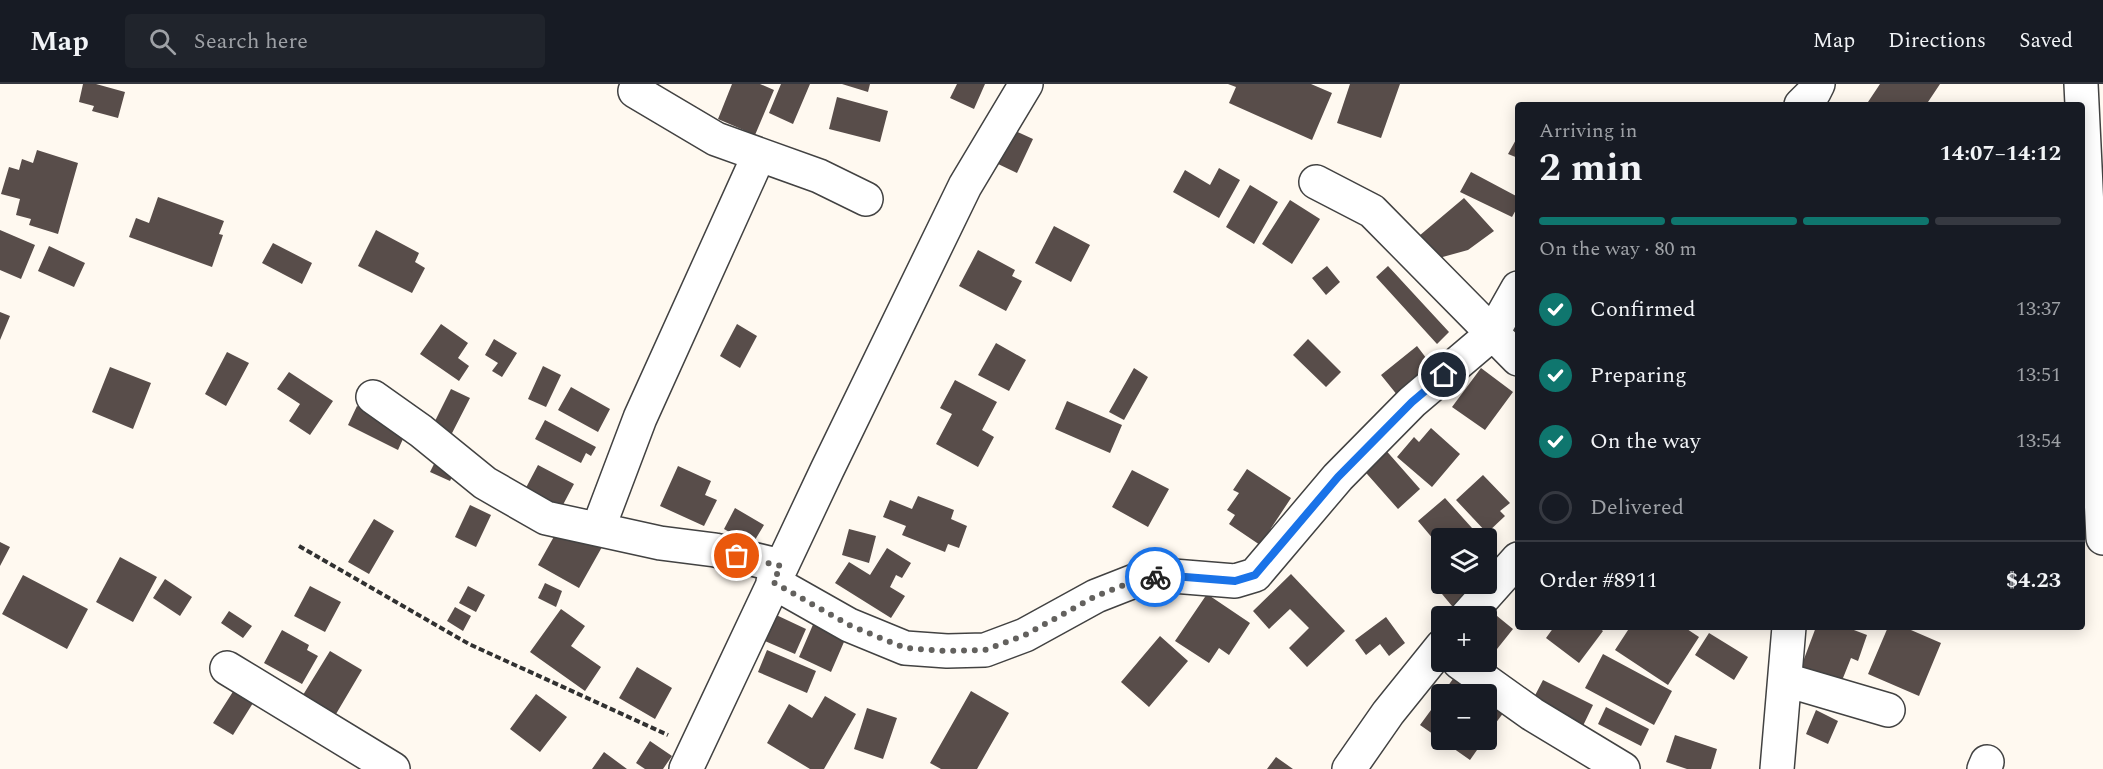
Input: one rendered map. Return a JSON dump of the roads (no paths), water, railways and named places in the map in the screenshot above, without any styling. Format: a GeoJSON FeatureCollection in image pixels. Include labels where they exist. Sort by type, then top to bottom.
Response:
{"type":"FeatureCollection","features":[{"type":"Feature","properties":{"kind":"street"},"geometry":{"type":"LineString","coordinates":[[691,759],[777,574],[964,186],[1026,84]]}},
{"type":"Feature","properties":{"kind":"street"},"geometry":{"type":"LineString","coordinates":[[1804,102],[1818,84]]}},
{"type":"Feature","properties":{"kind":"street"},"geometry":{"type":"LineString","coordinates":[[2081,84],[2083,102]]}},
{"type":"Feature","properties":{"kind":"street"},"geometry":{"type":"LineString","coordinates":[[635,91],[716,139],[819,176],[866,199]]}},
{"type":"Feature","properties":{"kind":"street"},"geometry":{"type":"LineString","coordinates":[[2085,124],[2096,234],[2103,538]]}},
{"type":"Feature","properties":{"kind":"street"},"geometry":{"type":"LineString","coordinates":[[598,529],[640,418],[759,155]]}},
{"type":"Feature","properties":{"kind":"street"},"geometry":{"type":"LineString","coordinates":[[1316,182],[1372,211],[1515,356]]}},
{"type":"Feature","properties":{"kind":"street"},"geometry":{"type":"LineString","coordinates":[[373,397],[421,431],[485,483],[546,518],[660,543],[715,550],[777,574],[849,625],[905,648],[947,651],[985,650],[1025,635],[1096,596],[1142,578],[1173,576],[1235,581],[1255,575],[1338,477],[1412,402],[1492,334],[1515,293]]}},
{"type":"Feature","properties":{"kind":"street"},"geometry":{"type":"LineString","coordinates":[[1476,606],[1515,562]]}},
{"type":"Feature","properties":{"kind":"street"},"geometry":{"type":"LineString","coordinates":[[1777,769],[1789,630]]}},
{"type":"Feature","properties":{"kind":"street"},"geometry":{"type":"LineString","coordinates":[[1349,769],[1388,713],[1431,667]]}},
{"type":"Feature","properties":{"kind":"street"},"geometry":{"type":"LineString","coordinates":[[227,668],[393,769]]}},
{"type":"Feature","properties":{"kind":"street"},"geometry":{"type":"LineString","coordinates":[[1475,672],[1532,714],[1623,769]]}},
{"type":"Feature","properties":{"kind":"street"},"geometry":{"type":"LineString","coordinates":[[1786,680],[1888,710]]}}]}
